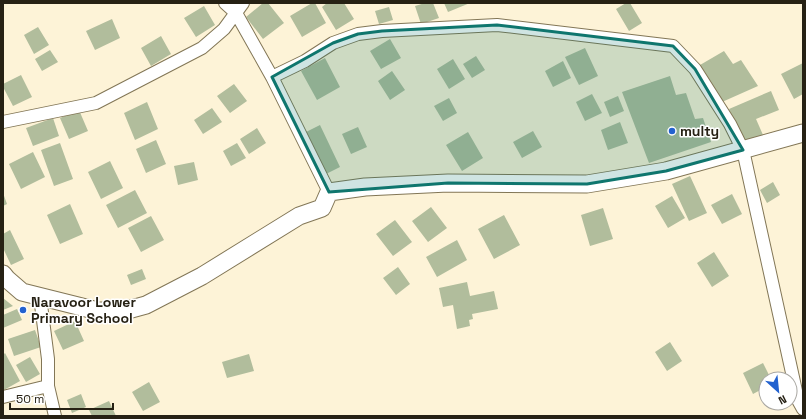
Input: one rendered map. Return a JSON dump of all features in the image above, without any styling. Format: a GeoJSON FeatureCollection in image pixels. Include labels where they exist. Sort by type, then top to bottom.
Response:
{"type":"FeatureCollection","features":[{"type":"Feature","properties":{"kind":"main road"},"geometry":{"type":"LineString","coordinates":[[3,274],[22,292],[98,311],[124,311],[146,305],[202,276],[299,216],[322,208],[329,192],[365,187],[448,183],[587,184],[666,171],[803,134]]}},
{"type":"Feature","properties":{"kind":"street"},"geometry":{"type":"LineString","coordinates":[[225,3],[239,8],[329,192]]}},
{"type":"Feature","properties":{"kind":"street"},"geometry":{"type":"LineString","coordinates":[[3,122],[96,102],[202,48],[224,29],[239,8]]}},
{"type":"Feature","properties":{"kind":"street"},"geometry":{"type":"LineString","coordinates":[[272,77],[305,61],[333,43],[358,34],[382,31],[497,24],[673,46],[695,69],[730,124],[743,150],[798,400],[803,409]]}},
{"type":"Feature","properties":{"kind":"street"},"geometry":{"type":"LineString","coordinates":[[40,297],[48,359],[48,386],[55,416]]}},
{"type":"Feature","properties":{"kind":"street"},"geometry":{"type":"LineString","coordinates":[[3,397],[48,386]]}},
{"type":"Feature","properties":{"kind":"highlighted area"},"geometry":{"type":"Polygon","coordinates":[[[497,25],[673,46],[695,69],[743,150],[666,171],[587,184],[448,183],[329,192],[272,77],[333,43],[358,34],[382,31],[497,25]]]}},
{"type":"Feature","properties":{"kind":"building"},"geometry":{"type":"Polygon","coordinates":[[[263,3],[268,3],[284,23],[263,39],[246,17],[263,3]]]}},
{"type":"Feature","properties":{"kind":"building"},"geometry":{"type":"Polygon","coordinates":[[[312,3],[315,3],[326,23],[302,37],[290,16],[312,3]]]}},
{"type":"Feature","properties":{"kind":"building"},"geometry":{"type":"Polygon","coordinates":[[[327,3],[344,3],[354,19],[336,30],[322,7],[327,3]]]}},
{"type":"Feature","properties":{"kind":"building"},"geometry":{"type":"Polygon","coordinates":[[[425,3],[433,3],[439,18],[421,24],[415,6],[425,3]]]}},
{"type":"Feature","properties":{"kind":"building"},"geometry":{"type":"Polygon","coordinates":[[[444,3],[470,3],[448,12],[444,3]]]}},
{"type":"Feature","properties":{"kind":"building"},"geometry":{"type":"Polygon","coordinates":[[[626,3],[630,3],[642,23],[629,31],[616,9],[626,3]]]}},
{"type":"Feature","properties":{"kind":"building"},"geometry":{"type":"Polygon","coordinates":[[[204,6],[215,25],[196,37],[184,18],[204,6]]]}},
{"type":"Feature","properties":{"kind":"building"},"geometry":{"type":"Polygon","coordinates":[[[389,7],[393,20],[379,24],[375,11],[389,7]]]}},
{"type":"Feature","properties":{"kind":"building"},"geometry":{"type":"Polygon","coordinates":[[[112,19],[120,38],[95,50],[86,31],[112,19]]]}},
{"type":"Feature","properties":{"kind":"building"},"geometry":{"type":"Polygon","coordinates":[[[38,27],[49,45],[34,54],[24,35],[38,27]]]}},
{"type":"Feature","properties":{"kind":"building"},"geometry":{"type":"Polygon","coordinates":[[[161,36],[171,54],[151,66],[141,48],[161,36]]]}},
{"type":"Feature","properties":{"kind":"building"},"geometry":{"type":"Polygon","coordinates":[[[390,39],[401,58],[381,69],[370,51],[390,39]]]}},
{"type":"Feature","properties":{"kind":"building"},"geometry":{"type":"Polygon","coordinates":[[[585,48],[598,76],[579,85],[565,57],[585,48]]]}},
{"type":"Feature","properties":{"kind":"building"},"geometry":{"type":"Polygon","coordinates":[[[50,50],[58,62],[42,71],[35,59],[50,50]]]}},
{"type":"Feature","properties":{"kind":"building"},"geometry":{"type":"Polygon","coordinates":[[[724,51],[733,64],[741,60],[758,86],[722,102],[700,65],[724,51]]]}},
{"type":"Feature","properties":{"kind":"building"},"geometry":{"type":"Polygon","coordinates":[[[476,56],[485,70],[472,78],[463,64],[476,56]]]}},
{"type":"Feature","properties":{"kind":"building"},"geometry":{"type":"Polygon","coordinates":[[[325,58],[340,87],[317,100],[301,71],[325,58]]]}},
{"type":"Feature","properties":{"kind":"building"},"geometry":{"type":"Polygon","coordinates":[[[453,59],[465,79],[449,89],[437,69],[453,59]]]}},
{"type":"Feature","properties":{"kind":"building"},"geometry":{"type":"Polygon","coordinates":[[[563,61],[571,78],[553,87],[545,71],[563,61]]]}},
{"type":"Feature","properties":{"kind":"building"},"geometry":{"type":"Polygon","coordinates":[[[803,63],[803,94],[794,99],[781,74],[803,63]]]}},
{"type":"Feature","properties":{"kind":"building"},"geometry":{"type":"Polygon","coordinates":[[[392,71],[405,90],[390,100],[378,81],[392,71]]]}},
{"type":"Feature","properties":{"kind":"building"},"geometry":{"type":"Polygon","coordinates":[[[21,75],[32,97],[13,106],[3,87],[3,84],[21,75]]]}},
{"type":"Feature","properties":{"kind":"building","name":"multy"},"geometry":{"type":"Polygon","coordinates":[[[670,76],[676,95],[686,93],[695,119],[703,118],[711,142],[649,163],[622,92],[670,76]]]}},
{"type":"Feature","properties":{"kind":"building"},"geometry":{"type":"Polygon","coordinates":[[[234,84],[247,101],[230,113],[217,96],[234,84]]]}},
{"type":"Feature","properties":{"kind":"building"},"geometry":{"type":"Polygon","coordinates":[[[771,91],[779,110],[756,119],[763,135],[743,143],[729,109],[771,91]]]}},
{"type":"Feature","properties":{"kind":"building"},"geometry":{"type":"Polygon","coordinates":[[[592,94],[602,113],[585,121],[576,102],[592,94]]]}},
{"type":"Feature","properties":{"kind":"building"},"geometry":{"type":"Polygon","coordinates":[[[618,96],[624,111],[610,117],[604,102],[618,96]]]}},
{"type":"Feature","properties":{"kind":"building"},"geometry":{"type":"Polygon","coordinates":[[[449,98],[457,113],[443,121],[434,106],[449,98]]]}},
{"type":"Feature","properties":{"kind":"building"},"geometry":{"type":"Polygon","coordinates":[[[147,102],[158,129],[135,140],[124,113],[147,102]]]}},
{"type":"Feature","properties":{"kind":"building"},"geometry":{"type":"Polygon","coordinates":[[[212,108],[222,122],[203,134],[194,120],[212,108]]]}},
{"type":"Feature","properties":{"kind":"building"},"geometry":{"type":"Polygon","coordinates":[[[79,110],[88,131],[69,139],[60,118],[79,110]]]}},
{"type":"Feature","properties":{"kind":"building"},"geometry":{"type":"Polygon","coordinates":[[[53,118],[59,136],[33,146],[26,128],[53,118]]]}},
{"type":"Feature","properties":{"kind":"building"},"geometry":{"type":"Polygon","coordinates":[[[620,122],[628,143],[608,150],[601,130],[620,122]]]}},
{"type":"Feature","properties":{"kind":"building"},"geometry":{"type":"Polygon","coordinates":[[[320,125],[340,167],[326,174],[306,132],[320,125]]]}},
{"type":"Feature","properties":{"kind":"building"},"geometry":{"type":"Polygon","coordinates":[[[358,127],[367,147],[351,154],[342,134],[358,127]]]}},
{"type":"Feature","properties":{"kind":"building"},"geometry":{"type":"Polygon","coordinates":[[[257,128],[266,143],[249,154],[240,139],[257,128]]]}},
{"type":"Feature","properties":{"kind":"building"},"geometry":{"type":"Polygon","coordinates":[[[533,131],[542,147],[522,158],[513,142],[533,131]]]}},
{"type":"Feature","properties":{"kind":"building"},"geometry":{"type":"Polygon","coordinates":[[[468,132],[483,158],[462,171],[446,145],[468,132]]]}},
{"type":"Feature","properties":{"kind":"building"},"geometry":{"type":"Polygon","coordinates":[[[156,140],[166,164],[146,173],[136,149],[156,140]]]}},
{"type":"Feature","properties":{"kind":"building"},"geometry":{"type":"Polygon","coordinates":[[[60,143],[73,179],[54,186],[41,150],[60,143]]]}},
{"type":"Feature","properties":{"kind":"building"},"geometry":{"type":"Polygon","coordinates":[[[237,143],[246,158],[231,166],[223,151],[237,143]]]}},
{"type":"Feature","properties":{"kind":"building"},"geometry":{"type":"Polygon","coordinates":[[[33,152],[45,177],[21,189],[9,164],[33,152]]]}},
{"type":"Feature","properties":{"kind":"building"},"geometry":{"type":"Polygon","coordinates":[[[110,161],[123,188],[101,199],[88,172],[110,161]]]}},
{"type":"Feature","properties":{"kind":"building"},"geometry":{"type":"Polygon","coordinates":[[[194,162],[198,180],[178,185],[174,166],[194,162]]]}},
{"type":"Feature","properties":{"kind":"building"},"geometry":{"type":"Polygon","coordinates":[[[690,176],[707,213],[689,221],[672,184],[690,176]]]}},
{"type":"Feature","properties":{"kind":"building"},"geometry":{"type":"Polygon","coordinates":[[[773,182],[780,195],[767,203],[760,190],[773,182]]]}},
{"type":"Feature","properties":{"kind":"building"},"geometry":{"type":"Polygon","coordinates":[[[135,190],[147,213],[118,228],[106,205],[135,190]]]}},
{"type":"Feature","properties":{"kind":"building"},"geometry":{"type":"Polygon","coordinates":[[[3,193],[7,204],[3,206],[3,193]]]}},
{"type":"Feature","properties":{"kind":"building"},"geometry":{"type":"Polygon","coordinates":[[[732,194],[742,214],[722,224],[711,205],[732,194]]]}},
{"type":"Feature","properties":{"kind":"building"},"geometry":{"type":"Polygon","coordinates":[[[672,196],[685,218],[668,228],[655,206],[672,196]]]}},
{"type":"Feature","properties":{"kind":"building"},"geometry":{"type":"Polygon","coordinates":[[[70,204],[83,234],[60,244],[47,215],[70,204]]]}},
{"type":"Feature","properties":{"kind":"building"},"geometry":{"type":"Polygon","coordinates":[[[431,207],[447,228],[428,242],[412,221],[431,207]]]}},
{"type":"Feature","properties":{"kind":"building"},"geometry":{"type":"Polygon","coordinates":[[[603,208],[613,239],[590,246],[581,215],[603,208]]]}},
{"type":"Feature","properties":{"kind":"building"},"geometry":{"type":"Polygon","coordinates":[[[504,215],[520,245],[494,259],[478,229],[504,215]]]}},
{"type":"Feature","properties":{"kind":"building"},"geometry":{"type":"Polygon","coordinates":[[[151,216],[164,240],[141,252],[128,228],[151,216]]]}},
{"type":"Feature","properties":{"kind":"building"},"geometry":{"type":"Polygon","coordinates":[[[395,220],[412,242],[393,256],[376,234],[395,220]]]}},
{"type":"Feature","properties":{"kind":"building"},"geometry":{"type":"Polygon","coordinates":[[[10,230],[24,259],[11,265],[3,248],[3,234],[10,230]]]}},
{"type":"Feature","properties":{"kind":"building"},"geometry":{"type":"Polygon","coordinates":[[[457,240],[467,260],[437,277],[426,257],[457,240]]]}},
{"type":"Feature","properties":{"kind":"building"},"geometry":{"type":"Polygon","coordinates":[[[714,252],[729,276],[712,287],[697,263],[714,252]]]}},
{"type":"Feature","properties":{"kind":"building"},"geometry":{"type":"Polygon","coordinates":[[[398,267],[410,284],[396,295],[383,278],[398,267]]]}},
{"type":"Feature","properties":{"kind":"building"},"geometry":{"type":"Polygon","coordinates":[[[142,269],[146,279],[131,285],[127,275],[142,269]]]}},
{"type":"Feature","properties":{"kind":"building"},"geometry":{"type":"Polygon","coordinates":[[[467,282],[470,296],[494,291],[498,309],[472,314],[473,319],[469,320],[470,326],[457,329],[453,305],[443,307],[439,288],[467,282]]]}},
{"type":"Feature","properties":{"kind":"building"},"geometry":{"type":"Polygon","coordinates":[[[3,298],[13,306],[3,310],[3,298]]]}},
{"type":"Feature","properties":{"kind":"building"},"geometry":{"type":"Polygon","coordinates":[[[17,309],[22,320],[3,328],[3,315],[17,309]]]}},
{"type":"Feature","properties":{"kind":"building"},"geometry":{"type":"Polygon","coordinates":[[[75,321],[84,341],[63,350],[54,331],[75,321]]]}},
{"type":"Feature","properties":{"kind":"building"},"geometry":{"type":"Polygon","coordinates":[[[35,330],[41,347],[14,356],[8,339],[35,330]]]}},
{"type":"Feature","properties":{"kind":"building"},"geometry":{"type":"Polygon","coordinates":[[[670,342],[682,361],[667,371],[655,352],[670,342]]]}},
{"type":"Feature","properties":{"kind":"building"},"geometry":{"type":"Polygon","coordinates":[[[5,353],[20,381],[4,390],[3,355],[5,353]]]}},
{"type":"Feature","properties":{"kind":"building"},"geometry":{"type":"Polygon","coordinates":[[[249,354],[254,371],[227,378],[222,362],[249,354]]]}},
{"type":"Feature","properties":{"kind":"building"},"geometry":{"type":"Polygon","coordinates":[[[30,357],[40,374],[26,382],[16,365],[30,357]]]}},
{"type":"Feature","properties":{"kind":"building"},"geometry":{"type":"Polygon","coordinates":[[[763,363],[767,371],[758,371],[758,391],[753,394],[743,373],[763,363]]]}},
{"type":"Feature","properties":{"kind":"building"},"geometry":{"type":"Polygon","coordinates":[[[149,382],[160,402],[143,411],[132,392],[149,382]]]}},
{"type":"Feature","properties":{"kind":"building"},"geometry":{"type":"Polygon","coordinates":[[[81,394],[86,407],[72,413],[67,400],[81,394]]]}},
{"type":"Feature","properties":{"kind":"building"},"geometry":{"type":"Polygon","coordinates":[[[109,401],[116,416],[92,416],[89,410],[109,401]]]}},
{"type":"Feature","properties":{"kind":"place","name":"multy"},"geometry":{"type":"Point","coordinates":[672,131]}},
{"type":"Feature","properties":{"kind":"place","name":"Naravoor Lower Primary School"},"geometry":{"type":"Point","coordinates":[23,310]}}]}
